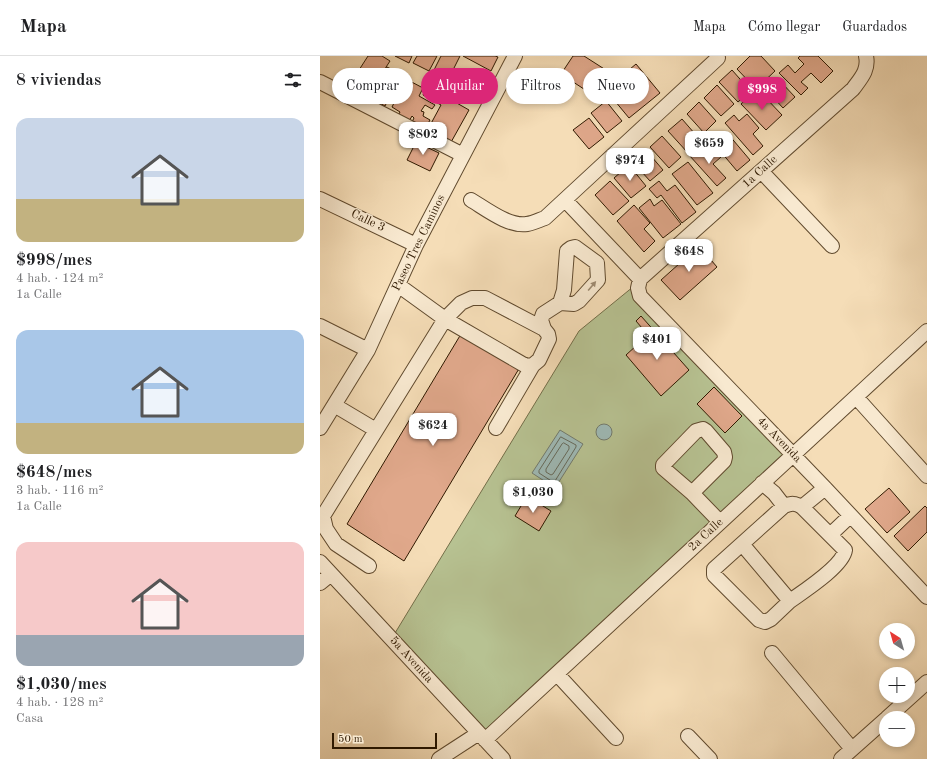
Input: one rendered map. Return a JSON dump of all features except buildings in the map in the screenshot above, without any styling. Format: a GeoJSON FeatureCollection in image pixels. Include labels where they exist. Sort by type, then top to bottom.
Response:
{"type":"FeatureCollection","features":[{"type":"Feature","properties":{"kind":"street","name":"Paseo Tres Caminos"},"geometry":{"type":"LineString","coordinates":[[320,428],[368,350],[416,244],[515,56]]}},
{"type":"Feature","properties":{"kind":"street"},"geometry":{"type":"LineString","coordinates":[[471,200],[509,222],[526,224],[545,218],[718,58]]}},
{"type":"Feature","properties":{"kind":"street","name":"1a Calle"},"geometry":{"type":"LineString","coordinates":[[640,279],[853,89],[864,74],[870,59]]}},
{"type":"Feature","properties":{"kind":"street"},"geometry":{"type":"LineString","coordinates":[[320,82],[463,155]]}},
{"type":"Feature","properties":{"kind":"street"},"geometry":{"type":"LineString","coordinates":[[761,171],[832,246]]}},
{"type":"Feature","properties":{"kind":"street","name":"Calle 3"},"geometry":{"type":"LineString","coordinates":[[320,199],[416,244]]}},
{"type":"Feature","properties":{"kind":"street"},"geometry":{"type":"LineString","coordinates":[[565,200],[640,279]]}},
{"type":"Feature","properties":{"kind":"street","name":"4a Avenida"},"geometry":{"type":"LineString","coordinates":[[640,279],[638,288],[640,296],[793,454],[927,598]]}},
{"type":"Feature","properties":{"kind":"street"},"geometry":{"type":"LineString","coordinates":[[398,285],[445,318],[526,366],[533,365]]}},
{"type":"Feature","properties":{"kind":"street"},"geometry":{"type":"LineString","coordinates":[[369,566],[336,544],[326,529],[323,516],[445,318],[461,303],[472,298],[485,298],[544,329]]}},
{"type":"Feature","properties":{"kind":"street"},"geometry":{"type":"LineString","coordinates":[[496,428],[533,365],[539,360],[549,339],[541,320],[543,314],[560,303]]}},
{"type":"Feature","properties":{"kind":"street"},"geometry":{"type":"LineString","coordinates":[[320,326],[368,350]]}},
{"type":"Feature","properties":{"kind":"street","name":"2a Calle"},"geometry":{"type":"LineString","coordinates":[[439,759],[482,736],[557,674],[927,331]]}},
{"type":"Feature","properties":{"kind":"street"},"geometry":{"type":"LineString","coordinates":[[856,397],[927,476]]}},
{"type":"Feature","properties":{"kind":"street"},"geometry":{"type":"LineString","coordinates":[[334,406],[376,430]]}},
{"type":"Feature","properties":{"kind":"street"},"geometry":{"type":"LineString","coordinates":[[692,493],[724,461],[726,457],[724,452],[711,436],[703,429],[696,431],[664,465],[663,468],[692,493],[720,522]]}},
{"type":"Feature","properties":{"kind":"street"},"geometry":{"type":"LineString","coordinates":[[762,483],[774,493],[784,506]]}},
{"type":"Feature","properties":{"kind":"street"},"geometry":{"type":"LineString","coordinates":[[802,507],[825,488]]}},
{"type":"Feature","properties":{"kind":"street"},"geometry":{"type":"LineString","coordinates":[[791,503],[802,507],[831,534],[845,550],[844,555],[837,565],[765,622],[759,620],[714,575],[714,569],[784,506],[791,503]]}},
{"type":"Feature","properties":{"kind":"street"},"geometry":{"type":"LineString","coordinates":[[831,534],[850,516]]}},
{"type":"Feature","properties":{"kind":"street"},"geometry":{"type":"LineString","coordinates":[[742,544],[790,602]]}},
{"type":"Feature","properties":{"kind":"street","name":"5a Avenida"},"geometry":{"type":"LineString","coordinates":[[320,562],[503,759]]}},
{"type":"Feature","properties":{"kind":"street"},"geometry":{"type":"LineString","coordinates":[[320,583],[331,574]]}},
{"type":"Feature","properties":{"kind":"street"},"geometry":{"type":"LineString","coordinates":[[772,653],[852,749]]}},
{"type":"Feature","properties":{"kind":"street"},"geometry":{"type":"LineString","coordinates":[[557,674],[616,738]]}},
{"type":"Feature","properties":{"kind":"street"},"geometry":{"type":"LineString","coordinates":[[894,711],[927,682]]}},
{"type":"Feature","properties":{"kind":"street"},"geometry":{"type":"LineString","coordinates":[[841,759],[879,724]]}},
{"type":"Feature","properties":{"kind":"street"},"geometry":{"type":"LineString","coordinates":[[688,736],[710,759]]}},
{"type":"Feature","properties":{"kind":"green space"},"geometry":{"type":"Polygon","coordinates":[[[639,282],[644,294],[790,452],[483,738],[392,638],[579,331],[639,282]]]}},
{"type":"Feature","properties":{"kind":"water"},"geometry":{"type":"Polygon","coordinates":[[[601,424],[607,424],[612,429],[610,438],[607,440],[601,440],[596,435],[596,429],[601,424]]]}},
{"type":"Feature","properties":{"kind":"water"},"geometry":{"type":"Polygon","coordinates":[[[560,430],[583,444],[555,488],[532,473],[560,430]]]}}]}
